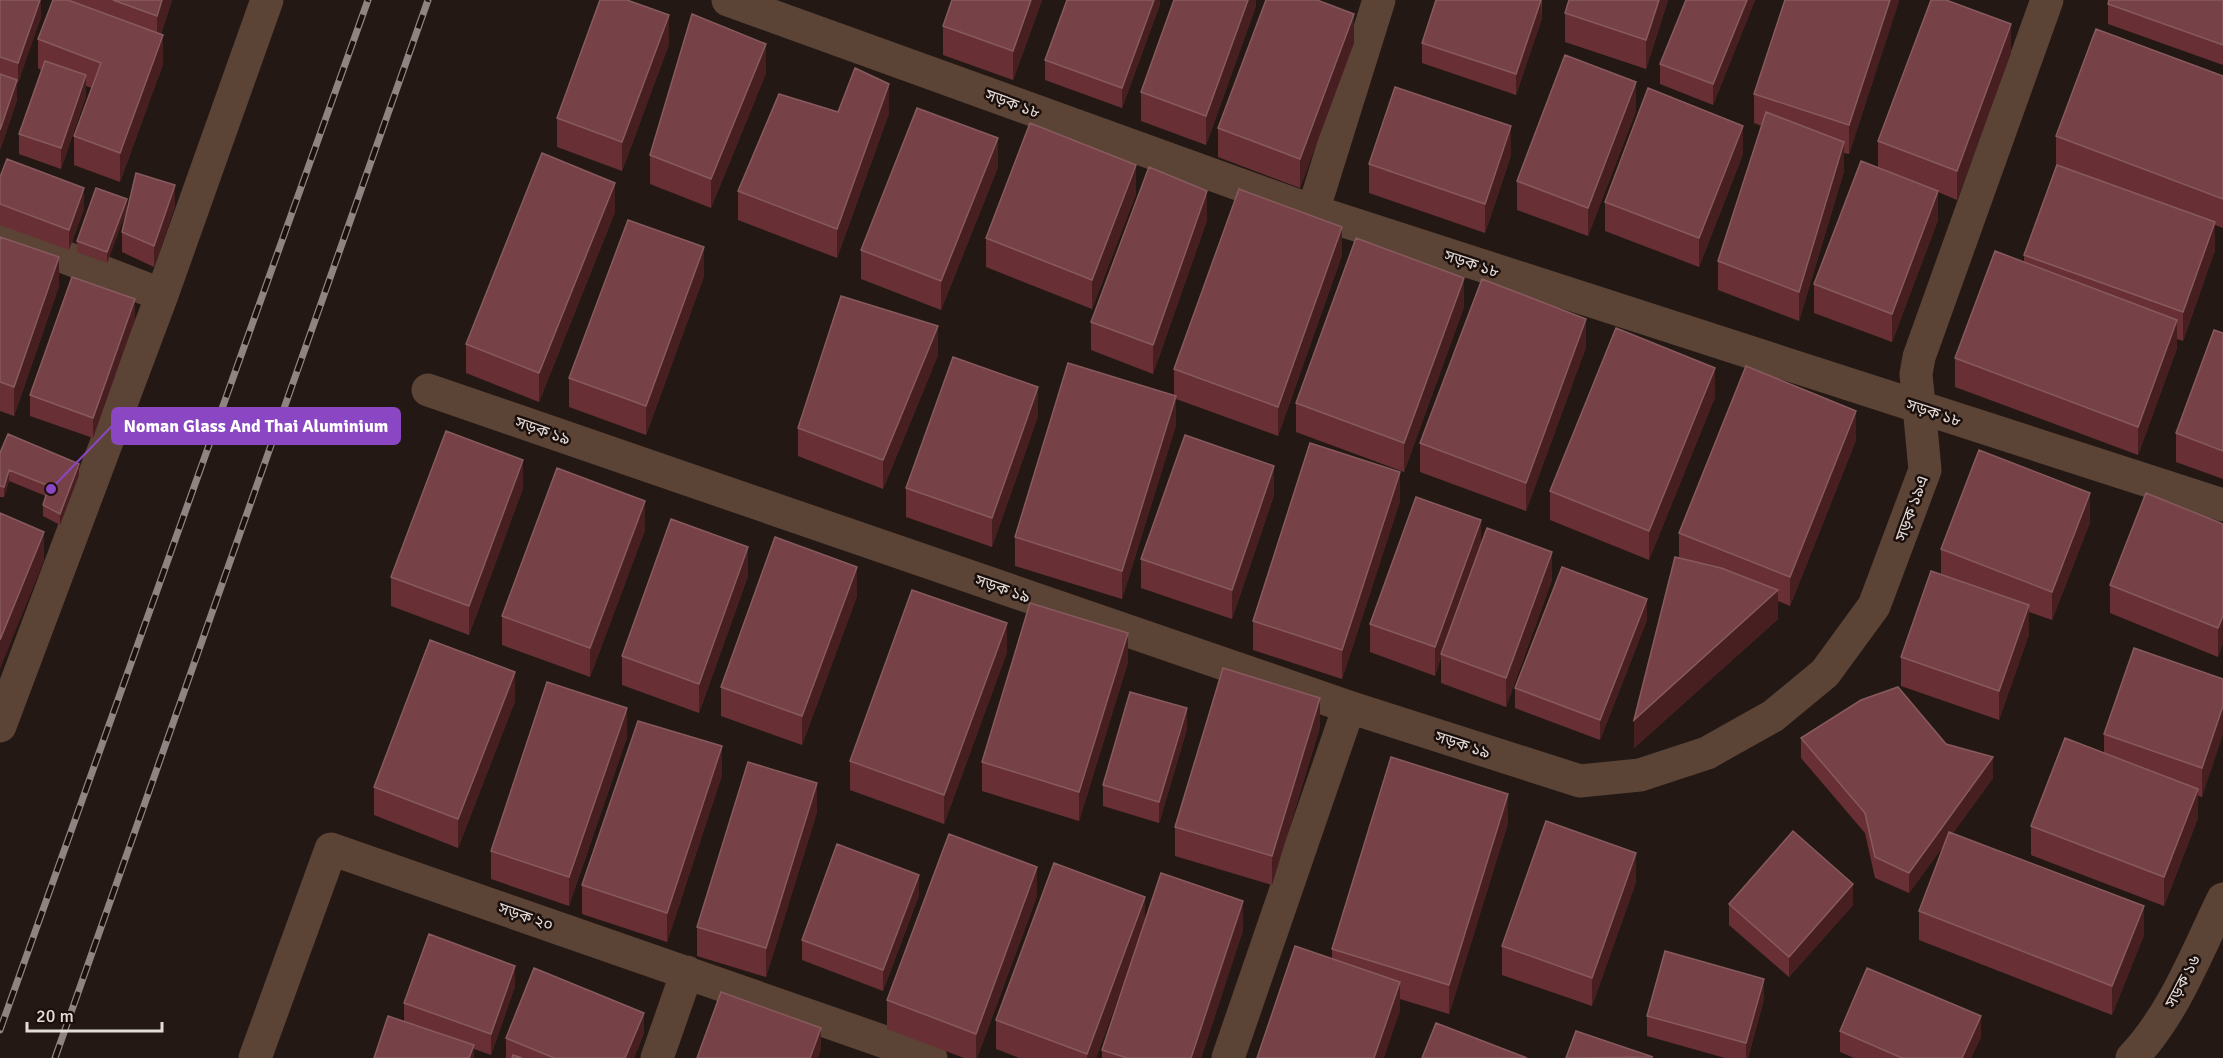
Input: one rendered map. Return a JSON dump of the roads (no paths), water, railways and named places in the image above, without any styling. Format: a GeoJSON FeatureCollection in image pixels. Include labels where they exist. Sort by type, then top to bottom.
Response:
{"type":"FeatureCollection","features":[{"type":"Feature","properties":{"kind":"street"},"geometry":{"type":"LineString","coordinates":[[0,726],[162,295],[267,0]]}},
{"type":"Feature","properties":{"kind":"street","name":"সড়ক ১৮"},"geometry":{"type":"LineString","coordinates":[[728,0],[1313,211],[2223,505]]}},
{"type":"Feature","properties":{"kind":"street"},"geometry":{"type":"LineString","coordinates":[[1313,211],[1379,0]]}},
{"type":"Feature","properties":{"kind":"street","name":"সড়ক ১৯এ"},"geometry":{"type":"LineString","coordinates":[[1580,781],[1640,775],[1707,753],[1773,716],[1825,673],[1874,606],[1925,470],[1921,408],[1916,374],[1918,357],[2045,0]]}},
{"type":"Feature","properties":{"kind":"street"},"geometry":{"type":"LineString","coordinates":[[0,232],[162,295]]}},
{"type":"Feature","properties":{"kind":"street","name":"সড়ক ১৯"},"geometry":{"type":"LineString","coordinates":[[428,390],[1349,707],[1580,781]]}},
{"type":"Feature","properties":{"kind":"street"},"geometry":{"type":"LineString","coordinates":[[1228,1058],[1349,707]]}},
{"type":"Feature","properties":{"kind":"street","name":"সড়ক ২০"},"geometry":{"type":"LineString","coordinates":[[255,1058],[331,849],[931,1058]]}},
{"type":"Feature","properties":{"kind":"street","name":"সড়ক ১৬"},"geometry":{"type":"LineString","coordinates":[[2132,1058],[2143,1047],[2172,1002],[2223,899]]}},
{"type":"Feature","properties":{"kind":"street"},"geometry":{"type":"LineString","coordinates":[[657,1058],[687,972]]}},
{"type":"Feature","properties":{"kind":"railway"},"geometry":{"type":"LineString","coordinates":[[0,1030],[368,0]]}},
{"type":"Feature","properties":{"kind":"railway"},"geometry":{"type":"LineString","coordinates":[[55,1058],[428,0]]}},
{"type":"Feature","properties":{"kind":"place","name":"Noman Glass And Thai Aluminium"},"geometry":{"type":"Point","coordinates":[51,489]}}]}
